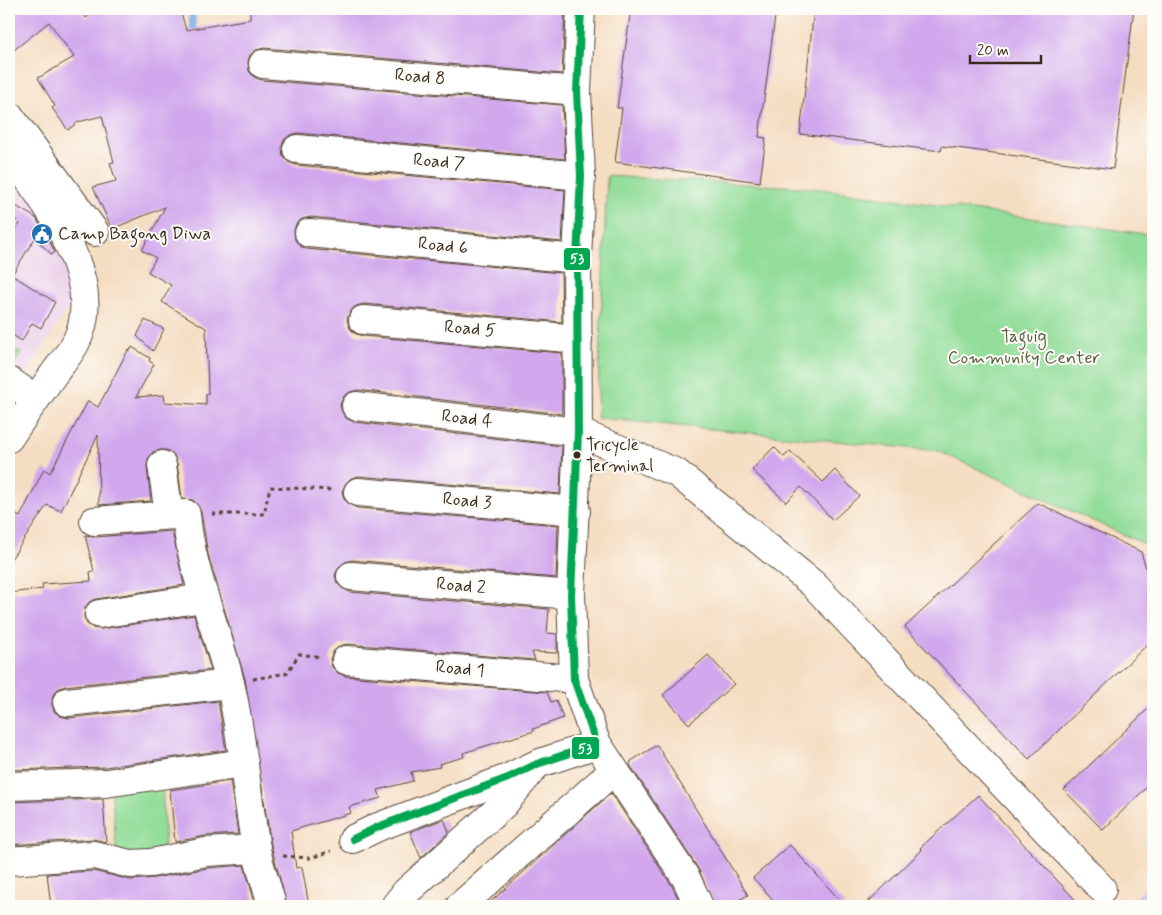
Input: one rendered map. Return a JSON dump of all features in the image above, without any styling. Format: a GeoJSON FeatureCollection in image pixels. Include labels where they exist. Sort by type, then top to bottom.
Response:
{"type":"FeatureCollection","features":[{"type":"Feature","properties":{"kind":"street"},"geometry":{"type":"LineString","coordinates":[[581,9],[577,91],[581,176],[577,259],[578,432],[571,595],[574,679],[596,742],[613,771],[686,878],[699,906]]}},
{"type":"Feature","properties":{"kind":"street","name":"Road 8"},"geometry":{"type":"LineString","coordinates":[[263,64],[577,91]]}},
{"type":"Feature","properties":{"kind":"street"},"geometry":{"type":"LineString","coordinates":[[9,115],[95,232]]}},
{"type":"Feature","properties":{"kind":"street","name":"Road 7"},"geometry":{"type":"LineString","coordinates":[[297,148],[581,176]]}},
{"type":"Feature","properties":{"kind":"street"},"geometry":{"type":"LineString","coordinates":[[9,152],[52,211],[68,243],[84,293],[86,312],[75,343],[9,438]]}},
{"type":"Feature","properties":{"kind":"street","name":"Road 6"},"geometry":{"type":"LineString","coordinates":[[309,233],[577,259]]}},
{"type":"Feature","properties":{"kind":"street","name":"Road 5"},"geometry":{"type":"LineString","coordinates":[[363,320],[578,339]]}},
{"type":"Feature","properties":{"kind":"street"},"geometry":{"type":"LineString","coordinates":[[9,380],[36,399]]}},
{"type":"Feature","properties":{"kind":"street","name":"Road 4"},"geometry":{"type":"LineString","coordinates":[[356,406],[578,432],[677,473],[813,584],[1102,889]]}},
{"type":"Feature","properties":{"kind":"street"},"geometry":{"type":"LineString","coordinates":[[162,465],[177,515],[188,532],[203,598],[220,645],[230,684],[244,763],[256,850],[272,906]]}},
{"type":"Feature","properties":{"kind":"street","name":"Road 3"},"geometry":{"type":"LineString","coordinates":[[358,492],[576,511]]}},
{"type":"Feature","properties":{"kind":"street"},"geometry":{"type":"LineString","coordinates":[[94,521],[177,515]]}},
{"type":"Feature","properties":{"kind":"street","name":"Road 2"},"geometry":{"type":"LineString","coordinates":[[351,576],[571,595]]}},
{"type":"Feature","properties":{"kind":"street"},"geometry":{"type":"LineString","coordinates":[[99,614],[203,598]]}},
{"type":"Feature","properties":{"kind":"street","name":"Road 1"},"geometry":{"type":"LineString","coordinates":[[346,660],[574,679]]}},
{"type":"Feature","properties":{"kind":"street"},"geometry":{"type":"LineString","coordinates":[[67,702],[230,684]]}},
{"type":"Feature","properties":{"kind":"street"},"geometry":{"type":"LineString","coordinates":[[353,839],[378,827],[508,778],[537,764],[588,748],[596,742]]}},
{"type":"Feature","properties":{"kind":"street"},"geometry":{"type":"LineString","coordinates":[[9,786],[106,783],[244,763]]}},
{"type":"Feature","properties":{"kind":"street"},"geometry":{"type":"LineString","coordinates":[[394,906],[406,892],[504,804],[537,764]]}},
{"type":"Feature","properties":{"kind":"street"},"geometry":{"type":"LineString","coordinates":[[460,906],[613,771]]}},
{"type":"Feature","properties":{"kind":"street"},"geometry":{"type":"LineString","coordinates":[[9,861],[94,855],[130,864],[151,863],[206,852],[256,850]]}},
{"type":"Feature","properties":{"kind":"path"},"geometry":{"type":"LineString","coordinates":[[177,515],[264,514],[270,487],[358,492]]}},
{"type":"Feature","properties":{"kind":"path"},"geometry":{"type":"LineString","coordinates":[[230,684],[287,673],[299,654],[346,660]]}},
{"type":"Feature","properties":{"kind":"path"},"geometry":{"type":"LineString","coordinates":[[256,850],[295,858],[311,858],[353,839]]}},
{"type":"Feature","properties":{"kind":"shaded area","name":"Camp Bagong Diwa"},"geometry":{"type":"Polygon","coordinates":[[[9,129],[53,189],[96,279],[64,314],[9,402],[9,129]]]}},
{"type":"Feature","properties":{"kind":"shaded area"},"geometry":{"type":"Polygon","coordinates":[[[1153,879],[1153,906],[1128,906],[1153,879]]]}},
{"type":"Feature","properties":{"kind":"green space","name":"Taguig Community Center"},"geometry":{"type":"Polygon","coordinates":[[[607,176],[814,188],[1153,235],[1153,548],[938,451],[597,418],[607,176]]]}},
{"type":"Feature","properties":{"kind":"green space"},"geometry":{"type":"Polygon","coordinates":[[[9,345],[21,353],[9,372],[9,345]]]}},
{"type":"Feature","properties":{"kind":"green space"},"geometry":{"type":"Polygon","coordinates":[[[162,780],[165,852],[117,856],[111,785],[162,780]]]}},
{"type":"Feature","properties":{"kind":"building"},"geometry":{"type":"Polygon","coordinates":[[[9,9],[80,9],[86,18],[97,9],[180,9],[186,30],[250,19],[250,9],[530,9],[565,12],[562,74],[264,48],[256,50],[250,55],[248,62],[249,71],[254,77],[262,80],[562,105],[565,159],[298,133],[290,135],[284,140],[282,147],[283,156],[288,162],[296,165],[565,190],[562,242],[311,217],[302,219],[296,224],[294,231],[295,240],[300,246],[307,249],[561,273],[562,322],[364,304],[356,306],[350,311],[347,319],[349,327],[354,333],[362,336],[562,353],[562,414],[358,390],[344,396],[340,405],[346,418],[354,422],[562,446],[560,494],[359,476],[351,478],[342,491],[344,499],[357,508],[558,525],[556,578],[352,560],[345,562],[339,567],[335,575],[337,583],[350,592],[549,609],[547,633],[557,634],[557,653],[532,652],[535,660],[347,644],[339,646],[333,652],[330,659],[332,667],[338,673],[345,676],[547,692],[551,702],[556,700],[563,718],[533,729],[534,731],[463,753],[464,757],[439,764],[440,767],[411,772],[413,781],[378,790],[381,798],[349,807],[351,813],[291,831],[296,868],[302,867],[309,906],[287,906],[271,845],[245,679],[208,554],[201,512],[193,500],[182,499],[177,463],[174,455],[167,450],[160,450],[153,452],[148,459],[147,467],[151,501],[99,505],[98,435],[61,511],[47,505],[9,562],[9,510],[20,517],[44,469],[50,473],[88,401],[98,407],[128,350],[130,351],[132,347],[150,358],[149,361],[154,364],[136,397],[164,395],[165,402],[206,405],[206,394],[208,394],[206,328],[162,302],[171,285],[148,272],[156,258],[142,250],[165,207],[112,229],[93,187],[116,181],[110,163],[114,162],[102,116],[78,122],[68,130],[52,108],[55,106],[38,78],[74,57],[49,22],[9,54],[9,9]]]}},
{"type":"Feature","properties":{"kind":"building"},"geometry":{"type":"Polygon","coordinates":[[[631,9],[776,9],[759,137],[766,138],[760,182],[615,162],[622,108],[617,108],[631,9]]]}},
{"type":"Feature","properties":{"kind":"building"},"geometry":{"type":"Polygon","coordinates":[[[814,9],[1134,9],[1113,169],[942,146],[941,151],[800,134],[814,9]]]}},
{"type":"Feature","properties":{"kind":"building"},"geometry":{"type":"Polygon","coordinates":[[[9,202],[36,218],[55,252],[52,255],[35,238],[12,275],[55,302],[41,328],[32,323],[22,341],[9,333],[9,236],[20,224],[9,213],[9,202]]]}},
{"type":"Feature","properties":{"kind":"building"},"geometry":{"type":"Polygon","coordinates":[[[145,320],[164,329],[153,351],[137,336],[145,320]]]}},
{"type":"Feature","properties":{"kind":"building"},"geometry":{"type":"Polygon","coordinates":[[[774,447],[784,457],[790,451],[823,482],[835,470],[859,496],[833,520],[801,487],[786,502],[752,470],[774,447]]]}},
{"type":"Feature","properties":{"kind":"building"},"geometry":{"type":"Polygon","coordinates":[[[1038,503],[1141,552],[1153,591],[1153,639],[1029,759],[905,627],[1038,503]]]}},
{"type":"Feature","properties":{"kind":"building"},"geometry":{"type":"Polygon","coordinates":[[[172,531],[184,585],[96,599],[89,602],[85,608],[84,617],[87,624],[93,628],[101,629],[194,615],[211,670],[65,686],[58,689],[53,695],[52,704],[54,711],[60,716],[69,718],[218,701],[226,750],[105,767],[9,770],[9,593],[43,589],[42,584],[91,581],[90,572],[94,571],[85,535],[95,537],[172,531]]]}},
{"type":"Feature","properties":{"kind":"building"},"geometry":{"type":"Polygon","coordinates":[[[708,655],[734,684],[689,724],[663,695],[708,655]]]}},
{"type":"Feature","properties":{"kind":"building"},"geometry":{"type":"Polygon","coordinates":[[[1153,704],[1153,781],[1103,830],[1064,790],[1153,704]]]}},
{"type":"Feature","properties":{"kind":"building"},"geometry":{"type":"Polygon","coordinates":[[[657,745],[748,895],[728,906],[714,906],[699,870],[630,765],[631,761],[657,745]]]}},
{"type":"Feature","properties":{"kind":"building"},"geometry":{"type":"Polygon","coordinates":[[[230,781],[238,834],[205,836],[175,842],[170,790],[230,781]]]}},
{"type":"Feature","properties":{"kind":"building"},"geometry":{"type":"Polygon","coordinates":[[[611,793],[672,886],[682,906],[486,906],[611,793]]]}},
{"type":"Feature","properties":{"kind":"building"},"geometry":{"type":"Polygon","coordinates":[[[978,795],[1081,906],[864,906],[922,850],[920,848],[978,795]]]}},
{"type":"Feature","properties":{"kind":"building"},"geometry":{"type":"Polygon","coordinates":[[[103,799],[106,842],[93,839],[9,845],[9,802],[103,799]]]}},
{"type":"Feature","properties":{"kind":"building"},"geometry":{"type":"Polygon","coordinates":[[[444,819],[449,832],[421,858],[410,832],[444,819]]]}},
{"type":"Feature","properties":{"kind":"building"},"geometry":{"type":"Polygon","coordinates":[[[790,845],[845,906],[779,906],[753,878],[790,845]]]}},
{"type":"Feature","properties":{"kind":"building"},"geometry":{"type":"Polygon","coordinates":[[[244,865],[256,906],[51,906],[47,874],[93,871],[131,880],[154,878],[208,868],[244,865]]]}},
{"type":"Feature","properties":{"kind":"waterway"},"geometry":{"type":"LineString","coordinates":[[191,9],[194,37]]}},
{"type":"Feature","properties":{"kind":"transit line","name":"53"},"geometry":{"type":"LineString","coordinates":[[353,839],[378,827],[508,778],[537,764],[588,747],[596,742],[574,679],[571,595],[578,432],[577,259],[581,176],[577,91],[581,9]]}},
{"type":"Feature","properties":{"kind":"place","name":"Camp Bagong Diwa"},"geometry":{"type":"Point","coordinates":[42,234]}},
{"type":"Feature","properties":{"kind":"place","name":"Tricycle Terminal"},"geometry":{"type":"Point","coordinates":[577,455]}}]}
